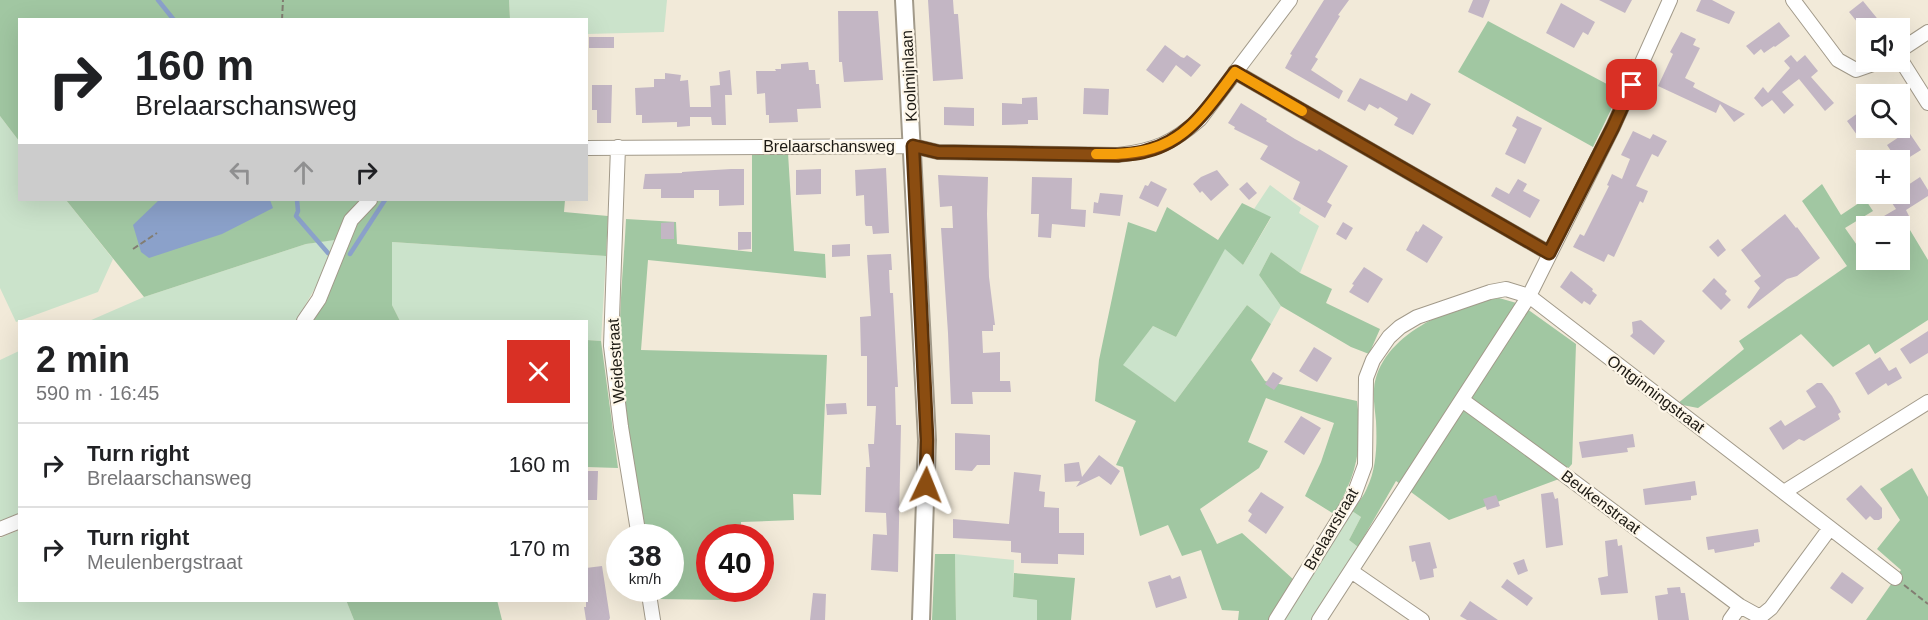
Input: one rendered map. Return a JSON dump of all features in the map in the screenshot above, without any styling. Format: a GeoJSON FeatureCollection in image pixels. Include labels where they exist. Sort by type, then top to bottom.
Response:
{"type":"FeatureCollection","features":[{"type":"Feature","properties":{"kind":"street","name":"Koolmijnlaan"},"geometry":{"type":"LineString","coordinates":[[904,0],[927,440],[921,620]]}},
{"type":"Feature","properties":{"kind":"street","name":"Brelaarschansweg"},"geometry":{"type":"LineString","coordinates":[[588,148],[913,146],[950,152],[1118,155],[1147,151],[1186,132],[1200,118],[1290,0]]}},
{"type":"Feature","properties":{"kind":"street"},"geometry":{"type":"LineString","coordinates":[[1319,620],[1528,296],[1613,127],[1670,0]]}},
{"type":"Feature","properties":{"kind":"street"},"geometry":{"type":"LineString","coordinates":[[1793,0],[1838,60],[1856,70]]}},
{"type":"Feature","properties":{"kind":"street"},"geometry":{"type":"LineString","coordinates":[[1910,44],[1928,32]]}},
{"type":"Feature","properties":{"kind":"street"},"geometry":{"type":"LineString","coordinates":[[1235,72],[1549,253]]}},
{"type":"Feature","properties":{"kind":"street"},"geometry":{"type":"LineString","coordinates":[[1908,72],[1928,103]]}},
{"type":"Feature","properties":{"kind":"street","name":"Weidestraat"},"geometry":{"type":"LineString","coordinates":[[618,147],[611,346],[637,524]]}},
{"type":"Feature","properties":{"kind":"street"},"geometry":{"type":"LineString","coordinates":[[305,320],[319,299],[351,220],[369,201]]}},
{"type":"Feature","properties":{"kind":"street","name":"Brelaarstraat"},"geometry":{"type":"LineString","coordinates":[[1276,620],[1354,495],[1365,465],[1366,378],[1373,360],[1389,337],[1417,317],[1490,292],[1506,289],[1528,296]]}},
{"type":"Feature","properties":{"kind":"street","name":"Ontginningstraat"},"geometry":{"type":"LineString","coordinates":[[1528,296],[1895,578]]}},
{"type":"Feature","properties":{"kind":"street","name":"Beukenstraat"},"geometry":{"type":"LineString","coordinates":[[1462,400],[1740,606]]}},
{"type":"Feature","properties":{"kind":"street"},"geometry":{"type":"LineString","coordinates":[[1784,492],[1928,402]]}},
{"type":"Feature","properties":{"kind":"street"},"geometry":{"type":"LineString","coordinates":[[0,529],[18,522]]}},
{"type":"Feature","properties":{"kind":"street"},"geometry":{"type":"LineString","coordinates":[[1730,620],[1740,606],[1760,617],[1771,608],[1830,528]]}},
{"type":"Feature","properties":{"kind":"street"},"geometry":{"type":"LineString","coordinates":[[1351,571],[1422,620]]}},
{"type":"Feature","properties":{"kind":"street"},"geometry":{"type":"LineString","coordinates":[[650,602],[653,620]]}},
{"type":"Feature","properties":{"kind":"path"},"geometry":{"type":"LineString","coordinates":[[282,18],[283,0]]}},
{"type":"Feature","properties":{"kind":"path"},"geometry":{"type":"LineString","coordinates":[[133,249],[157,233]]}},
{"type":"Feature","properties":{"kind":"path"},"geometry":{"type":"LineString","coordinates":[[1895,578],[1928,604]]}},
{"type":"Feature","properties":{"kind":"green space"},"geometry":{"type":"Polygon","coordinates":[[[0,0],[509,0],[510,18],[18,18],[18,140],[0,116],[0,0]]]}},
{"type":"Feature","properties":{"kind":"green space"},"geometry":{"type":"Polygon","coordinates":[[[509,0],[667,0],[664,32],[588,34],[588,18],[510,18],[509,0]]]}},
{"type":"Feature","properties":{"kind":"green space"},"geometry":{"type":"Polygon","coordinates":[[[1488,21],[1620,91],[1593,147],[1458,72],[1488,21]]]}},
{"type":"Feature","properties":{"kind":"green space"},"geometry":{"type":"Polygon","coordinates":[[[0,116],[18,140],[18,201],[67,201],[113,259],[98,292],[16,322],[0,288],[0,116]]]}},
{"type":"Feature","properties":{"kind":"green space"},"geometry":{"type":"Polygon","coordinates":[[[752,153],[788,153],[794,251],[825,254],[826,278],[648,260],[641,350],[827,355],[821,495],[793,494],[794,520],[741,522],[741,524],[696,524],[696,600],[684,599],[684,524],[644,524],[627,419],[620,347],[626,219],[676,222],[677,244],[752,252],[752,153]]]}},
{"type":"Feature","properties":{"kind":"green space"},"geometry":{"type":"Polygon","coordinates":[[[1822,184],[1841,215],[1858,204],[1868,204],[1873,211],[1865,216],[1856,216],[1856,221],[1845,228],[1856,244],[1856,270],[1910,270],[1910,230],[1928,260],[1928,320],[1875,354],[1869,344],[1833,367],[1801,334],[1698,408],[1677,404],[1744,349],[1739,341],[1847,266],[1802,201],[1822,184]]]}},
{"type":"Feature","properties":{"kind":"green space"},"geometry":{"type":"Polygon","coordinates":[[[1270,185],[1301,208],[1299,213],[1319,226],[1300,273],[1271,252],[1259,275],[1281,306],[1271,324],[1247,305],[1175,402],[1122,365],[1153,326],[1176,337],[1225,248],[1243,265],[1271,218],[1254,209],[1270,185]]]}},
{"type":"Feature","properties":{"kind":"green space"},"geometry":{"type":"Polygon","coordinates":[[[67,201],[565,201],[564,212],[608,216],[606,256],[392,242],[392,305],[400,320],[310,320],[349,238],[306,244],[144,297],[67,201]]]}},
{"type":"Feature","properties":{"kind":"green space"},"geometry":{"type":"Polygon","coordinates":[[[1242,203],[1271,217],[1243,265],[1225,249],[1176,337],[1153,326],[1123,365],[1175,402],[1247,305],[1271,324],[1251,360],[1265,381],[1357,401],[1359,433],[1356,460],[1348,486],[1334,514],[1305,496],[1321,462],[1334,423],[1266,398],[1248,442],[1268,451],[1259,468],[1200,509],[1217,544],[1242,533],[1294,580],[1270,620],[1238,620],[1239,611],[1222,610],[1201,550],[1182,556],[1168,525],[1140,536],[1123,467],[1116,465],[1136,421],[1095,401],[1099,360],[1128,222],[1156,232],[1167,207],[1218,240],[1242,203]]]}},
{"type":"Feature","properties":{"kind":"green space"},"geometry":{"type":"Polygon","coordinates":[[[337,239],[322,276],[297,320],[91,320],[144,297],[306,244],[337,239]]]}},
{"type":"Feature","properties":{"kind":"green space"},"geometry":{"type":"Polygon","coordinates":[[[392,242],[606,256],[601,341],[588,340],[588,320],[400,320],[392,305],[392,242]]]}},
{"type":"Feature","properties":{"kind":"green space"},"geometry":{"type":"Polygon","coordinates":[[[1271,252],[1300,273],[1332,289],[1326,303],[1380,329],[1369,354],[1351,347],[1281,306],[1259,275],[1271,252]]]}},
{"type":"Feature","properties":{"kind":"green space"},"geometry":{"type":"Polygon","coordinates":[[[1499,298],[1520,304],[1576,344],[1572,464],[1559,479],[1449,520],[1396,481],[1358,547],[1349,540],[1361,517],[1352,511],[1366,491],[1375,464],[1374,389],[1379,370],[1389,353],[1403,338],[1421,326],[1460,308],[1499,298]]]}},
{"type":"Feature","properties":{"kind":"green space"},"geometry":{"type":"Polygon","coordinates":[[[588,340],[601,341],[618,468],[588,467],[588,340]]]}},
{"type":"Feature","properties":{"kind":"green space"},"geometry":{"type":"Polygon","coordinates":[[[18,351],[18,517],[0,526],[0,360],[18,351]]]}},
{"type":"Feature","properties":{"kind":"green space"},"geometry":{"type":"Polygon","coordinates":[[[1912,468],[1928,497],[1928,620],[1866,620],[1901,570],[1877,549],[1900,520],[1880,489],[1912,468]]]}},
{"type":"Feature","properties":{"kind":"green space"},"geometry":{"type":"Polygon","coordinates":[[[1352,511],[1361,517],[1349,540],[1358,547],[1312,620],[1282,620],[1352,511]]]}},
{"type":"Feature","properties":{"kind":"green space"},"geometry":{"type":"Polygon","coordinates":[[[18,530],[18,602],[347,602],[354,620],[0,620],[0,538],[18,530]]]}},
{"type":"Feature","properties":{"kind":"green space"},"geometry":{"type":"Polygon","coordinates":[[[935,554],[955,554],[956,620],[932,620],[935,554]]]}},
{"type":"Feature","properties":{"kind":"green space"},"geometry":{"type":"Polygon","coordinates":[[[955,554],[1014,560],[1013,597],[1037,600],[1037,620],[956,620],[955,554]]]}},
{"type":"Feature","properties":{"kind":"green space"},"geometry":{"type":"Polygon","coordinates":[[[1014,573],[1075,578],[1071,620],[1037,620],[1037,600],[1013,597],[1014,573]]]}},
{"type":"Feature","properties":{"kind":"green space"},"geometry":{"type":"Polygon","coordinates":[[[347,602],[498,602],[502,620],[354,620],[347,602]]]}},
{"type":"Feature","properties":{"kind":"water"},"geometry":{"type":"Polygon","coordinates":[[[158,201],[270,201],[273,208],[222,234],[149,258],[141,252],[133,225],[158,201]]]}},
{"type":"Feature","properties":{"kind":"building"},"geometry":{"type":"Polygon","coordinates":[[[928,0],[953,0],[954,14],[958,14],[963,79],[933,81],[928,0]]]}},
{"type":"Feature","properties":{"kind":"building"},"geometry":{"type":"Polygon","coordinates":[[[1324,0],[1349,0],[1315,57],[1318,59],[1311,70],[1343,91],[1339,99],[1285,68],[1292,55],[1290,54],[1324,0]]]}},
{"type":"Feature","properties":{"kind":"building"},"geometry":{"type":"Polygon","coordinates":[[[1473,0],[1490,0],[1483,18],[1468,12],[1473,0]]]}},
{"type":"Feature","properties":{"kind":"building"},"geometry":{"type":"Polygon","coordinates":[[[1599,0],[1632,0],[1625,13],[1599,0]]]}},
{"type":"Feature","properties":{"kind":"building"},"geometry":{"type":"Polygon","coordinates":[[[1701,0],[1712,0],[1735,12],[1729,24],[1696,11],[1701,0]]]}},
{"type":"Feature","properties":{"kind":"building"},"geometry":{"type":"Polygon","coordinates":[[[1863,1],[1877,18],[1856,18],[1856,21],[1849,12],[1863,1]]]}},
{"type":"Feature","properties":{"kind":"building"},"geometry":{"type":"Polygon","coordinates":[[[1561,3],[1595,22],[1588,35],[1583,32],[1574,48],[1546,33],[1561,3]]]}},
{"type":"Feature","properties":{"kind":"building"},"geometry":{"type":"Polygon","coordinates":[[[838,11],[878,11],[883,80],[844,82],[842,62],[839,62],[838,11]]]}},
{"type":"Feature","properties":{"kind":"building"},"geometry":{"type":"Polygon","coordinates":[[[1779,22],[1790,36],[1764,53],[1761,49],[1754,55],[1746,46],[1779,22]]]}},
{"type":"Feature","properties":{"kind":"building"},"geometry":{"type":"Polygon","coordinates":[[[1681,32],[1696,39],[1693,45],[1700,48],[1685,78],[1695,83],[1693,87],[1745,114],[1734,122],[1720,104],[1716,113],[1658,86],[1673,54],[1670,52],[1681,32]]]}},
{"type":"Feature","properties":{"kind":"building"},"geometry":{"type":"Polygon","coordinates":[[[589,37],[614,37],[614,48],[589,48],[589,37]]]}},
{"type":"Feature","properties":{"kind":"building"},"geometry":{"type":"Polygon","coordinates":[[[1165,45],[1181,57],[1184,58],[1187,55],[1201,65],[1191,77],[1176,65],[1163,83],[1146,70],[1165,45]]]}},
{"type":"Feature","properties":{"kind":"building"},"geometry":{"type":"Polygon","coordinates":[[[1791,55],[1797,62],[1805,55],[1818,71],[1811,77],[1834,103],[1825,111],[1799,79],[1782,92],[1794,105],[1784,114],[1772,100],[1762,107],[1754,98],[1763,87],[1768,93],[1790,68],[1784,61],[1791,55]]]}},
{"type":"Feature","properties":{"kind":"building"},"geometry":{"type":"Polygon","coordinates":[[[808,62],[809,70],[815,70],[816,84],[819,84],[821,108],[797,109],[798,122],[769,123],[769,115],[766,115],[765,93],[757,94],[756,71],[776,71],[775,69],[781,69],[781,64],[808,62]]]}},
{"type":"Feature","properties":{"kind":"building"},"geometry":{"type":"Polygon","coordinates":[[[730,70],[732,95],[725,95],[726,125],[712,125],[711,117],[690,117],[690,126],[677,127],[677,122],[642,123],[642,115],[636,115],[635,88],[654,87],[654,79],[665,79],[665,73],[681,75],[680,81],[688,80],[690,107],[711,107],[710,86],[720,85],[719,72],[730,70]]]}},
{"type":"Feature","properties":{"kind":"building"},"geometry":{"type":"Polygon","coordinates":[[[1360,78],[1407,101],[1411,93],[1431,104],[1413,135],[1394,125],[1398,118],[1380,107],[1378,109],[1369,104],[1365,111],[1347,101],[1360,78]]]}},
{"type":"Feature","properties":{"kind":"building"},"geometry":{"type":"Polygon","coordinates":[[[592,85],[612,85],[611,123],[597,123],[597,110],[592,110],[592,85]]]}},
{"type":"Feature","properties":{"kind":"building"},"geometry":{"type":"Polygon","coordinates":[[[1084,88],[1109,89],[1108,115],[1083,114],[1084,88]]]}},
{"type":"Feature","properties":{"kind":"building"},"geometry":{"type":"Polygon","coordinates":[[[1037,97],[1038,120],[1028,120],[1028,124],[1002,125],[1002,103],[1022,104],[1022,98],[1037,97]]]}},
{"type":"Feature","properties":{"kind":"building"},"geometry":{"type":"Polygon","coordinates":[[[1241,103],[1295,139],[1317,151],[1319,149],[1348,166],[1327,202],[1332,205],[1325,218],[1293,199],[1300,182],[1260,159],[1268,146],[1234,129],[1235,127],[1228,123],[1241,103]]]}},
{"type":"Feature","properties":{"kind":"building"},"geometry":{"type":"Polygon","coordinates":[[[944,107],[974,108],[974,126],[944,125],[944,107]]]}},
{"type":"Feature","properties":{"kind":"building"},"geometry":{"type":"Polygon","coordinates":[[[1856,114],[1856,134],[1847,121],[1856,114]]]}},
{"type":"Feature","properties":{"kind":"building"},"geometry":{"type":"Polygon","coordinates":[[[1517,116],[1542,128],[1525,164],[1505,154],[1517,129],[1512,126],[1517,116]]]}},
{"type":"Feature","properties":{"kind":"building"},"geometry":{"type":"Polygon","coordinates":[[[1633,131],[1650,139],[1653,134],[1667,141],[1658,157],[1652,154],[1636,186],[1648,191],[1643,203],[1640,201],[1614,257],[1608,254],[1604,262],[1573,247],[1580,234],[1584,236],[1609,186],[1607,185],[1612,174],[1622,179],[1630,159],[1621,155],[1633,131]]]}},
{"type":"Feature","properties":{"kind":"building"},"geometry":{"type":"Polygon","coordinates":[[[1910,134],[1921,150],[1910,157],[1910,150],[1890,150],[1887,145],[1898,138],[1910,138],[1910,134]]]}},
{"type":"Feature","properties":{"kind":"building"},"geometry":{"type":"Polygon","coordinates":[[[886,168],[889,233],[873,234],[872,226],[865,224],[864,195],[856,196],[855,170],[886,168]]]}},
{"type":"Feature","properties":{"kind":"building"},"geometry":{"type":"Polygon","coordinates":[[[744,169],[744,205],[719,206],[719,190],[694,190],[694,198],[661,198],[661,189],[643,189],[645,174],[744,169]]]}},
{"type":"Feature","properties":{"kind":"building"},"geometry":{"type":"Polygon","coordinates":[[[821,169],[821,194],[796,195],[796,170],[821,169]]]}},
{"type":"Feature","properties":{"kind":"building"},"geometry":{"type":"Polygon","coordinates":[[[1217,170],[1229,185],[1211,201],[1193,184],[1201,177],[1217,170]]]}},
{"type":"Feature","properties":{"kind":"building"},"geometry":{"type":"Polygon","coordinates":[[[938,175],[988,177],[989,277],[995,325],[993,325],[993,331],[982,331],[983,353],[1000,352],[1000,381],[1010,381],[1011,392],[972,392],[973,404],[951,404],[941,228],[953,228],[952,206],[940,207],[938,175]]]}},
{"type":"Feature","properties":{"kind":"building"},"geometry":{"type":"Polygon","coordinates":[[[1032,177],[1072,178],[1071,209],[1086,210],[1085,227],[1052,224],[1051,238],[1038,237],[1039,214],[1031,214],[1032,177]]]}},
{"type":"Feature","properties":{"kind":"building"},"geometry":{"type":"Polygon","coordinates":[[[1920,177],[1928,190],[1928,196],[1906,210],[1909,216],[1884,216],[1896,209],[1893,204],[1910,204],[1910,184],[1920,177]]]}},
{"type":"Feature","properties":{"kind":"building"},"geometry":{"type":"Polygon","coordinates":[[[1518,179],[1527,184],[1523,191],[1540,200],[1530,218],[1491,196],[1496,187],[1509,194],[1518,179]]]}},
{"type":"Feature","properties":{"kind":"building"},"geometry":{"type":"Polygon","coordinates":[[[1151,181],[1167,189],[1158,207],[1139,198],[1145,185],[1148,186],[1151,181]]]}},
{"type":"Feature","properties":{"kind":"building"},"geometry":{"type":"Polygon","coordinates":[[[1247,182],[1257,193],[1249,200],[1239,189],[1247,182]]]}},
{"type":"Feature","properties":{"kind":"building"},"geometry":{"type":"Polygon","coordinates":[[[1100,193],[1123,195],[1120,216],[1093,213],[1094,202],[1098,203],[1100,193]]]}},
{"type":"Feature","properties":{"kind":"building"},"geometry":{"type":"Polygon","coordinates":[[[1785,214],[1820,258],[1797,276],[1787,279],[1749,309],[1747,307],[1760,288],[1754,281],[1761,276],[1741,250],[1785,214]]]}},
{"type":"Feature","properties":{"kind":"building"},"geometry":{"type":"Polygon","coordinates":[[[674,222],[674,239],[661,239],[661,223],[674,222]]]}},
{"type":"Feature","properties":{"kind":"building"},"geometry":{"type":"Polygon","coordinates":[[[1343,222],[1353,228],[1346,240],[1336,234],[1343,222]]]}},
{"type":"Feature","properties":{"kind":"building"},"geometry":{"type":"Polygon","coordinates":[[[1423,224],[1443,237],[1427,263],[1406,250],[1416,231],[1418,232],[1423,224]]]}},
{"type":"Feature","properties":{"kind":"building"},"geometry":{"type":"Polygon","coordinates":[[[738,232],[751,232],[751,249],[738,250],[738,232]]]}},
{"type":"Feature","properties":{"kind":"building"},"geometry":{"type":"Polygon","coordinates":[[[1718,239],[1726,250],[1718,257],[1709,247],[1718,239]]]}},
{"type":"Feature","properties":{"kind":"building"},"geometry":{"type":"Polygon","coordinates":[[[850,244],[850,256],[832,257],[832,245],[850,244]]]}},
{"type":"Feature","properties":{"kind":"building"},"geometry":{"type":"Polygon","coordinates":[[[891,254],[890,293],[893,293],[898,387],[895,387],[896,425],[901,425],[898,572],[871,570],[873,534],[887,535],[886,513],[865,512],[866,467],[870,467],[868,444],[874,444],[876,406],[867,406],[867,356],[861,356],[860,317],[871,316],[867,255],[891,254]]]}},
{"type":"Feature","properties":{"kind":"building"},"geometry":{"type":"Polygon","coordinates":[[[1364,267],[1383,279],[1368,303],[1349,292],[1364,267]]]}},
{"type":"Feature","properties":{"kind":"building"},"geometry":{"type":"Polygon","coordinates":[[[1571,271],[1597,295],[1590,305],[1584,301],[1582,304],[1560,287],[1571,271]]]}},
{"type":"Feature","properties":{"kind":"building"},"geometry":{"type":"Polygon","coordinates":[[[1714,278],[1727,291],[1725,294],[1731,300],[1721,310],[1702,291],[1714,278]]]}},
{"type":"Feature","properties":{"kind":"building"},"geometry":{"type":"Polygon","coordinates":[[[1641,320],[1665,341],[1654,355],[1630,336],[1633,333],[1632,322],[1641,320]]]}},
{"type":"Feature","properties":{"kind":"building"},"geometry":{"type":"Polygon","coordinates":[[[1928,331],[1928,353],[1910,364],[1900,349],[1928,331]]]}},
{"type":"Feature","properties":{"kind":"building"},"geometry":{"type":"Polygon","coordinates":[[[1314,347],[1332,358],[1317,382],[1299,371],[1314,347]]]}},
{"type":"Feature","properties":{"kind":"building"},"geometry":{"type":"Polygon","coordinates":[[[1880,357],[1889,371],[1896,367],[1902,378],[1888,386],[1886,383],[1868,395],[1855,373],[1880,357]]]}},
{"type":"Feature","properties":{"kind":"building"},"geometry":{"type":"Polygon","coordinates":[[[1273,372],[1283,378],[1274,390],[1265,384],[1273,372]]]}},
{"type":"Feature","properties":{"kind":"building"},"geometry":{"type":"Polygon","coordinates":[[[1817,383],[1822,383],[1832,396],[1841,412],[1838,414],[1840,419],[1804,441],[1799,439],[1783,450],[1769,428],[1781,420],[1785,426],[1816,407],[1806,391],[1817,383]]]}},
{"type":"Feature","properties":{"kind":"building"},"geometry":{"type":"Polygon","coordinates":[[[846,403],[847,414],[827,415],[826,404],[846,403]]]}},
{"type":"Feature","properties":{"kind":"building"},"geometry":{"type":"Polygon","coordinates":[[[1301,416],[1321,428],[1304,455],[1284,442],[1301,416]]]}},
{"type":"Feature","properties":{"kind":"building"},"geometry":{"type":"Polygon","coordinates":[[[955,433],[990,435],[990,465],[977,465],[972,471],[955,470],[955,433]]]}},
{"type":"Feature","properties":{"kind":"building"},"geometry":{"type":"Polygon","coordinates":[[[1633,434],[1635,447],[1627,448],[1628,452],[1582,458],[1579,442],[1633,434]]]}},
{"type":"Feature","properties":{"kind":"building"},"geometry":{"type":"Polygon","coordinates":[[[1099,455],[1120,471],[1111,485],[1099,476],[1076,487],[1080,481],[1065,482],[1064,464],[1079,462],[1082,477],[1099,455]]]}},
{"type":"Feature","properties":{"kind":"building"},"geometry":{"type":"Polygon","coordinates":[[[588,471],[598,471],[597,500],[588,500],[588,471]]]}},
{"type":"Feature","properties":{"kind":"building"},"geometry":{"type":"Polygon","coordinates":[[[1014,472],[1041,475],[1039,491],[1045,492],[1044,507],[1059,508],[1059,533],[1084,533],[1084,555],[1058,554],[1058,564],[1021,563],[1021,553],[1011,552],[1011,541],[953,538],[953,519],[1009,524],[1014,472]]]}},
{"type":"Feature","properties":{"kind":"building"},"geometry":{"type":"Polygon","coordinates":[[[1695,481],[1697,495],[1691,496],[1691,500],[1645,505],[1643,489],[1695,481]]]}},
{"type":"Feature","properties":{"kind":"building"},"geometry":{"type":"Polygon","coordinates":[[[1861,485],[1882,508],[1882,518],[1879,520],[1874,520],[1870,516],[1866,520],[1846,499],[1861,485]]]}},
{"type":"Feature","properties":{"kind":"building"},"geometry":{"type":"Polygon","coordinates":[[[1261,492],[1284,507],[1266,534],[1248,521],[1252,514],[1248,511],[1261,492]]]}},
{"type":"Feature","properties":{"kind":"building"},"geometry":{"type":"Polygon","coordinates":[[[1553,492],[1555,499],[1558,498],[1563,545],[1546,548],[1541,494],[1553,492]]]}},
{"type":"Feature","properties":{"kind":"building"},"geometry":{"type":"Polygon","coordinates":[[[1496,495],[1500,506],[1487,510],[1483,499],[1496,495]]]}},
{"type":"Feature","properties":{"kind":"building"},"geometry":{"type":"Polygon","coordinates":[[[1758,529],[1760,542],[1754,543],[1754,546],[1715,553],[1714,549],[1708,550],[1706,537],[1758,529]]]}},
{"type":"Feature","properties":{"kind":"building"},"geometry":{"type":"Polygon","coordinates":[[[1617,539],[1618,546],[1622,545],[1628,593],[1601,595],[1598,578],[1608,576],[1605,541],[1617,539]]]}},
{"type":"Feature","properties":{"kind":"building"},"geometry":{"type":"Polygon","coordinates":[[[1430,542],[1437,568],[1433,569],[1434,577],[1420,580],[1415,561],[1412,562],[1409,546],[1430,542]]]}},
{"type":"Feature","properties":{"kind":"building"},"geometry":{"type":"Polygon","coordinates":[[[1524,559],[1528,571],[1518,575],[1513,563],[1524,559]]]}},
{"type":"Feature","properties":{"kind":"building"},"geometry":{"type":"Polygon","coordinates":[[[602,566],[609,620],[586,620],[584,607],[588,602],[588,568],[602,566]]]}},
{"type":"Feature","properties":{"kind":"building"},"geometry":{"type":"Polygon","coordinates":[[[1842,572],[1864,588],[1852,604],[1830,588],[1842,572]]]}},
{"type":"Feature","properties":{"kind":"building"},"geometry":{"type":"Polygon","coordinates":[[[1170,575],[1172,579],[1180,576],[1187,598],[1156,608],[1148,582],[1170,575]]]}},
{"type":"Feature","properties":{"kind":"building"},"geometry":{"type":"Polygon","coordinates":[[[1507,579],[1533,598],[1527,606],[1501,587],[1507,579]]]}},
{"type":"Feature","properties":{"kind":"building"},"geometry":{"type":"Polygon","coordinates":[[[1680,587],[1681,593],[1685,593],[1689,620],[1658,620],[1655,596],[1668,594],[1667,588],[1680,587]]]}},
{"type":"Feature","properties":{"kind":"building"},"geometry":{"type":"Polygon","coordinates":[[[813,593],[826,594],[825,620],[810,620],[813,593]]]}},
{"type":"Feature","properties":{"kind":"building"},"geometry":{"type":"Polygon","coordinates":[[[1470,601],[1498,620],[1467,620],[1460,616],[1470,601]]]}},
{"type":"Feature","properties":{"kind":"waterway"},"geometry":{"type":"LineString","coordinates":[[158,0],[172,18]]}},
{"type":"Feature","properties":{"kind":"waterway"},"geometry":{"type":"LineString","coordinates":[[297,201],[296,216],[328,253]]}},
{"type":"Feature","properties":{"kind":"waterway"},"geometry":{"type":"LineString","coordinates":[[350,254],[384,201]]}},
{"type":"Feature","properties":{"kind":"slow traffic"},"geometry":{"type":"LineString","coordinates":[[1096,154],[1118,155],[1147,151],[1186,132],[1200,118],[1235,72],[1302,111]]}},
{"type":"Feature","properties":{"kind":"route"},"geometry":{"type":"LineString","coordinates":[[926,485],[927,440],[913,146],[938,152],[1118,155],[1147,151],[1186,132],[1200,118],[1235,72],[1549,253],[1632,85]]}}]}
